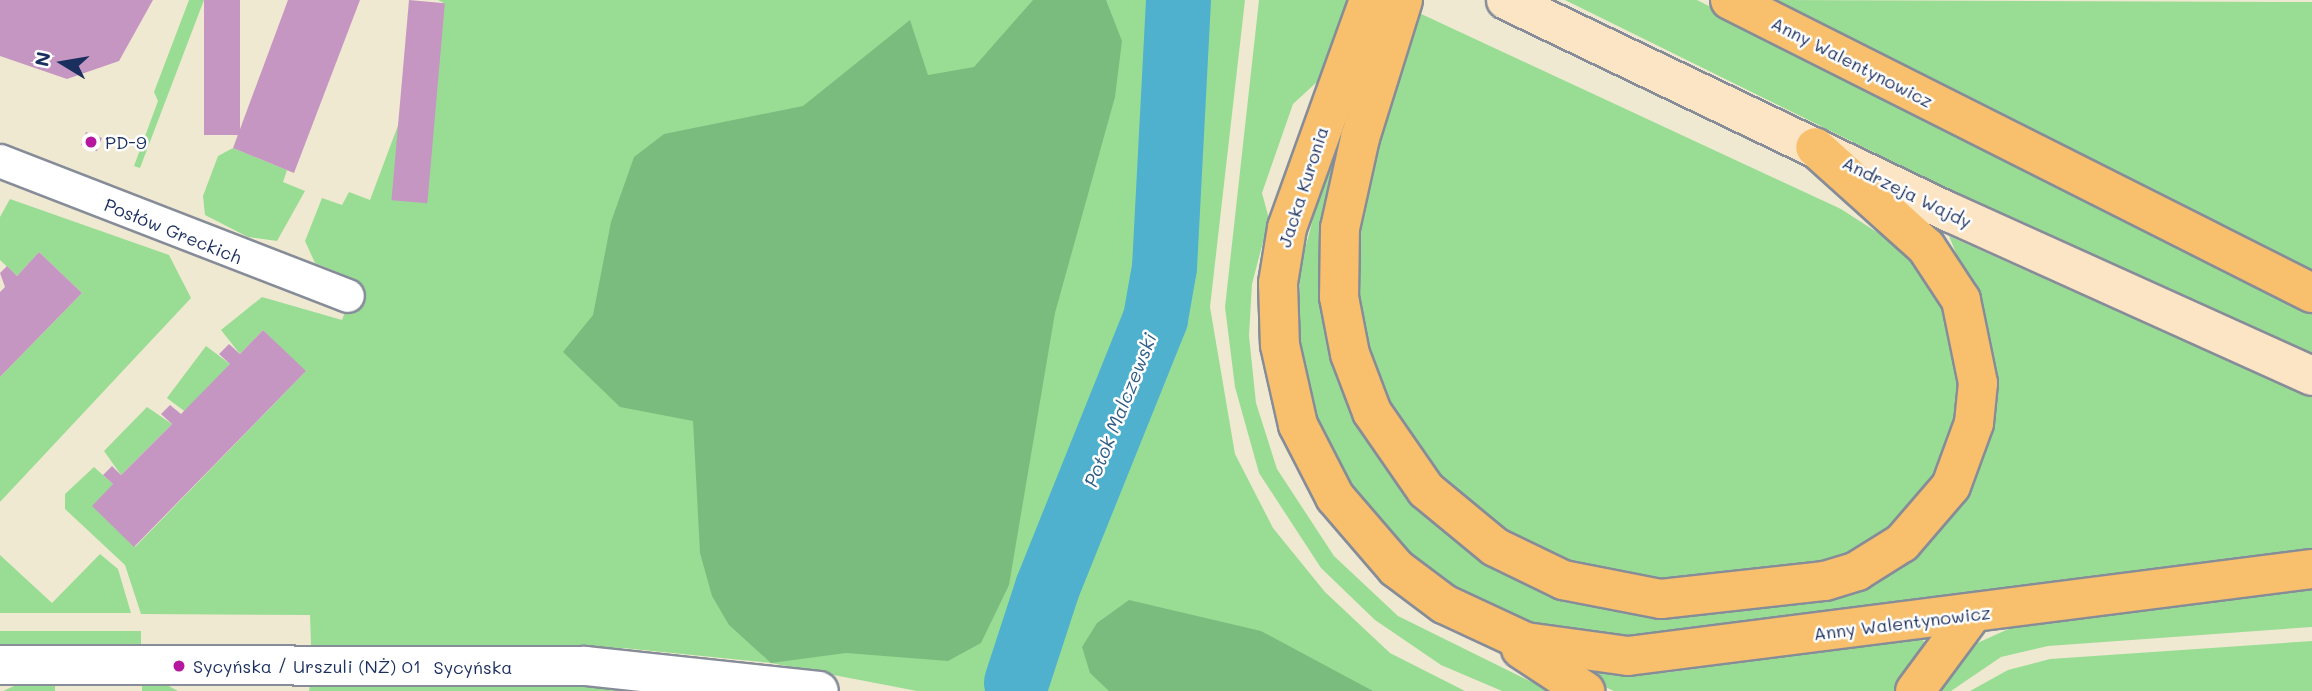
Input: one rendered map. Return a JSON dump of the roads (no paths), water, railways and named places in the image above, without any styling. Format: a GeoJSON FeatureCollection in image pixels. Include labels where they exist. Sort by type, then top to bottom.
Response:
{"type":"FeatureCollection","features":[{"type":"Feature","properties":{"kind":"main road","name":"Jacka Kuronia"},"geometry":{"type":"LineString","coordinates":[[1369,0],[1287,228],[1277,305],[1283,366],[1315,463],[1360,530],[1426,592],[1493,630]]}},
{"type":"Feature","properties":{"kind":"main road"},"geometry":{"type":"LineString","coordinates":[[1403,0],[1360,138],[1340,228],[1339,297],[1350,354],[1372,412],[1426,489],[1495,547],[1563,580],[1661,599],[1825,581],[1857,571],[1902,543],[1951,486],[1974,423],[1978,383],[1961,300],[1926,247],[1815,148]]}},
{"type":"Feature","properties":{"kind":"main road","name":"Andrzeja Wajdy"},"geometry":{"type":"LineString","coordinates":[[1506,0],[1815,148],[2312,376]]}},
{"type":"Feature","properties":{"kind":"main road","name":"Anny Walentynowicz"},"geometry":{"type":"LineString","coordinates":[[1730,0],[2312,293]]}},
{"type":"Feature","properties":{"kind":"main road","name":"Anny Walentynowicz"},"geometry":{"type":"LineString","coordinates":[[1493,630],[1578,653],[1638,656],[2312,569]]}},
{"type":"Feature","properties":{"kind":"main road"},"geometry":{"type":"LineString","coordinates":[[1916,691],[1972,614]]}},
{"type":"Feature","properties":{"kind":"main road"},"geometry":{"type":"LineString","coordinates":[[1493,630],[1585,691]]}},
{"type":"Feature","properties":{"kind":"street","name":"Posłów Greckich"},"geometry":{"type":"LineString","coordinates":[[0,161],[348,296]]}},
{"type":"Feature","properties":{"kind":"street","name":"Sycyńska"},"geometry":{"type":"LineString","coordinates":[[0,665],[585,666],[819,691]]}},
{"type":"Feature","properties":{"kind":"waterway","name":"Potok Malczewski"},"geometry":{"type":"LineString","coordinates":[[1016,682],[1047,587],[1155,318],[1164,267],[1178,0]]}},
{"type":"Feature","properties":{"kind":"place","name":"PD-9"},"geometry":{"type":"Point","coordinates":[91,142]}},
{"type":"Feature","properties":{"kind":"place","name":"Sycyńska / Urszuli (NŻ) 01"},"geometry":{"type":"Point","coordinates":[179,666]}}]}
